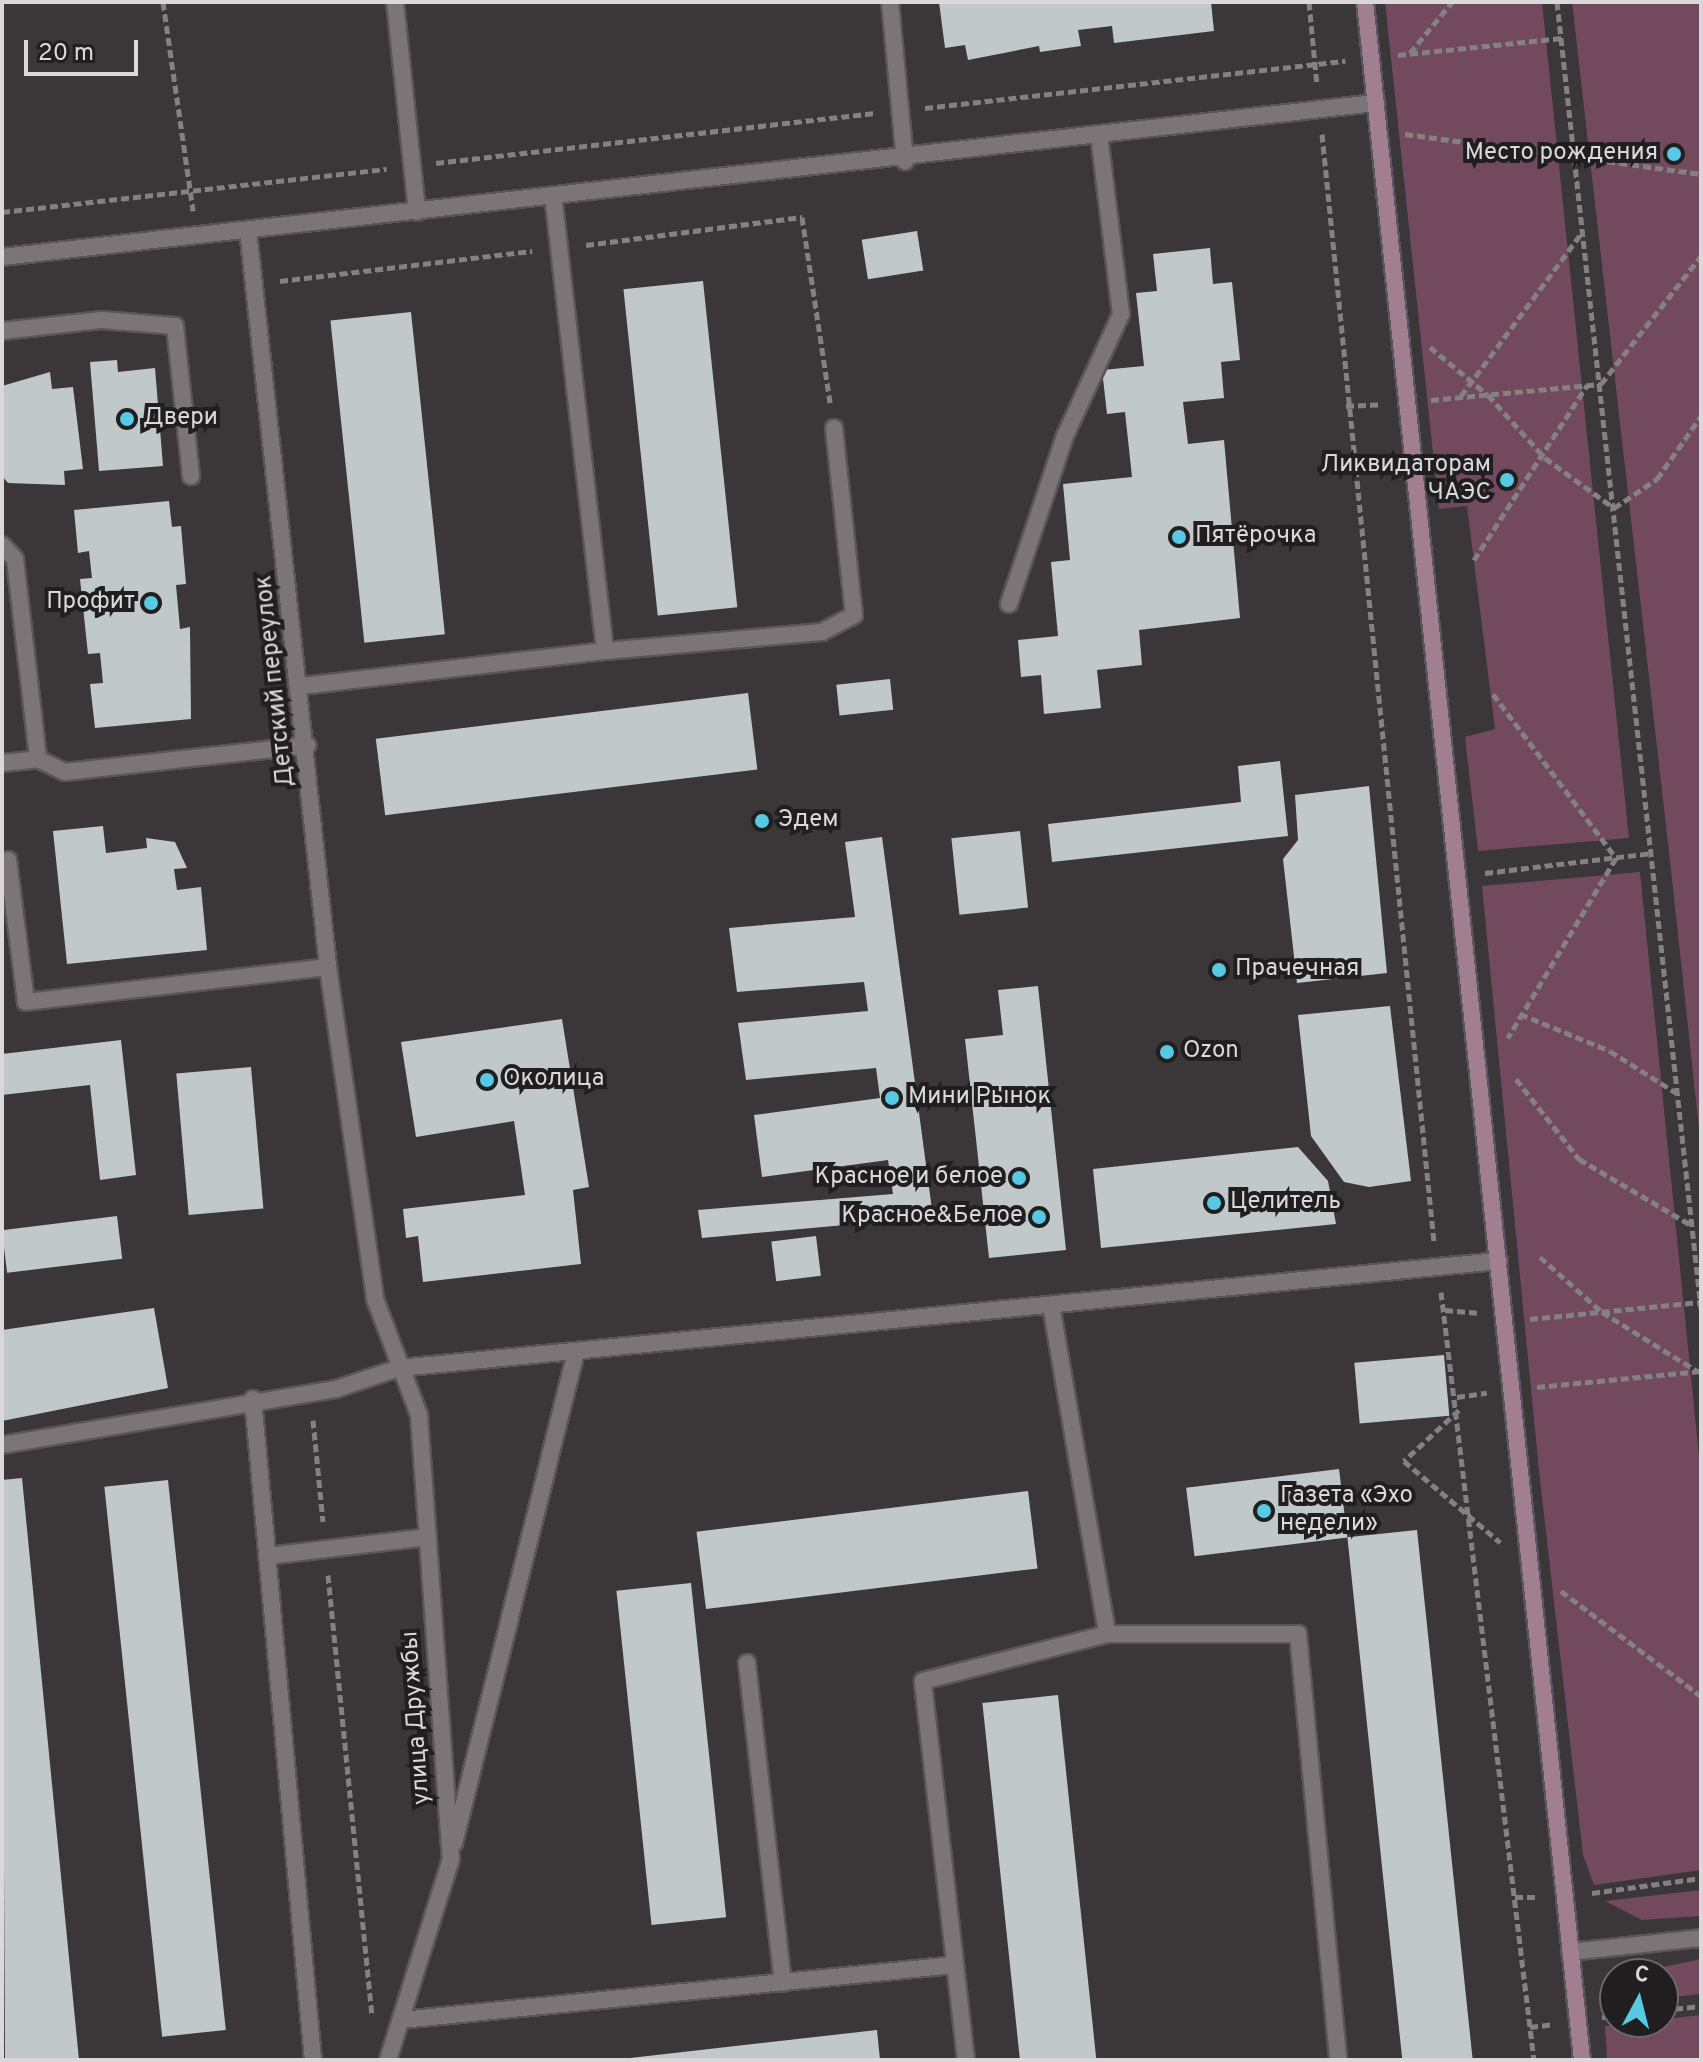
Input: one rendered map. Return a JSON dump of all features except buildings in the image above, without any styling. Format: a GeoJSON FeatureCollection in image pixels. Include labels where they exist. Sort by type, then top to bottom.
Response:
{"type":"FeatureCollection","features":[{"type":"Feature","properties":{"kind":"street"},"geometry":{"type":"LineString","coordinates":[[395,2],[417,212]]}},
{"type":"Feature","properties":{"kind":"street"},"geometry":{"type":"LineString","coordinates":[[890,2],[905,161]]}},
{"type":"Feature","properties":{"kind":"street"},"geometry":{"type":"LineString","coordinates":[[1365,2],[1582,2060]]}},
{"type":"Feature","properties":{"kind":"street"},"geometry":{"type":"LineString","coordinates":[[2,257],[905,161],[1376,103]]}},
{"type":"Feature","properties":{"kind":"street"},"geometry":{"type":"LineString","coordinates":[[1009,604],[1065,436],[1121,314],[1099,136]]}},
{"type":"Feature","properties":{"kind":"street"},"geometry":{"type":"LineString","coordinates":[[553,197],[605,651]]}},
{"type":"Feature","properties":{"kind":"street","name":"Детский переулок"},"geometry":{"type":"LineString","coordinates":[[248,230],[302,686],[328,967],[375,1299],[399,1368]]}},
{"type":"Feature","properties":{"kind":"street"},"geometry":{"type":"LineString","coordinates":[[2,331],[102,320],[175,326],[191,476]]}},
{"type":"Feature","properties":{"kind":"street"},"geometry":{"type":"LineString","coordinates":[[302,686],[605,651],[822,632],[854,615],[834,428]]}},
{"type":"Feature","properties":{"kind":"street"},"geometry":{"type":"LineString","coordinates":[[2,545],[15,559],[38,759]]}},
{"type":"Feature","properties":{"kind":"street"},"geometry":{"type":"LineString","coordinates":[[2,763],[38,759],[65,772],[308,745]]}},
{"type":"Feature","properties":{"kind":"street"},"geometry":{"type":"LineString","coordinates":[[8,860],[26,1002],[328,967]]}},
{"type":"Feature","properties":{"kind":"street"},"geometry":{"type":"LineString","coordinates":[[2,1445],[253,1399],[310,1392],[399,1368],[1499,1261]]}},
{"type":"Feature","properties":{"kind":"street"},"geometry":{"type":"LineString","coordinates":[[1051,1305],[1107,1634]]}},
{"type":"Feature","properties":{"kind":"street"},"geometry":{"type":"LineString","coordinates":[[451,1859],[576,1352]]}},
{"type":"Feature","properties":{"kind":"street","name":"улица Дружбы"},"geometry":{"type":"LineString","coordinates":[[388,2060],[451,1859],[419,1415],[399,1368]]}},
{"type":"Feature","properties":{"kind":"street"},"geometry":{"type":"LineString","coordinates":[[253,1399],[313,2060]]}},
{"type":"Feature","properties":{"kind":"street"},"geometry":{"type":"LineString","coordinates":[[267,1556],[428,1537]]}},
{"type":"Feature","properties":{"kind":"street"},"geometry":{"type":"LineString","coordinates":[[966,2060],[923,1681],[1107,1634],[1298,1634],[1338,2060]]}},
{"type":"Feature","properties":{"kind":"street"},"geometry":{"type":"LineString","coordinates":[[747,1663],[783,1983]]}},
{"type":"Feature","properties":{"kind":"street"},"geometry":{"type":"LineString","coordinates":[[1570,1952],[1701,1938]]}},
{"type":"Feature","properties":{"kind":"street"},"geometry":{"type":"LineString","coordinates":[[401,2020],[955,1965]]}},
{"type":"Feature","properties":{"kind":"path"},"geometry":{"type":"LineString","coordinates":[[163,2],[188,191],[198,236]]}},
{"type":"Feature","properties":{"kind":"path"},"geometry":{"type":"LineString","coordinates":[[1309,2],[1346,406],[1437,1268],[1457,1397],[1534,2060]]}},
{"type":"Feature","properties":{"kind":"path"},"geometry":{"type":"LineString","coordinates":[[1409,54],[1452,2]]}},
{"type":"Feature","properties":{"kind":"path"},"geometry":{"type":"LineString","coordinates":[[1557,2],[1701,1309]]}},
{"type":"Feature","properties":{"kind":"path"},"geometry":{"type":"LineString","coordinates":[[2,212],[1562,38]]}},
{"type":"Feature","properties":{"kind":"path"},"geometry":{"type":"LineString","coordinates":[[1322,137],[1379,131],[1574,151],[1701,174]]}},
{"type":"Feature","properties":{"kind":"path"},"geometry":{"type":"LineString","coordinates":[[254,284],[802,217],[834,428]]}},
{"type":"Feature","properties":{"kind":"path"},"geometry":{"type":"LineString","coordinates":[[1460,397],[1583,230]]}},
{"type":"Feature","properties":{"kind":"path"},"geometry":{"type":"LineString","coordinates":[[1346,406],[1601,384],[1701,256]]}},
{"type":"Feature","properties":{"kind":"path"},"geometry":{"type":"LineString","coordinates":[[1429,347],[1488,395],[1545,458],[1614,508]]}},
{"type":"Feature","properties":{"kind":"path"},"geometry":{"type":"LineString","coordinates":[[1474,560],[1545,458],[1587,385]]}},
{"type":"Feature","properties":{"kind":"path"},"geometry":{"type":"LineString","coordinates":[[1614,508],[1657,479],[1701,416]]}},
{"type":"Feature","properties":{"kind":"path"},"geometry":{"type":"LineString","coordinates":[[1493,694],[1616,858]]}},
{"type":"Feature","properties":{"kind":"path"},"geometry":{"type":"LineString","coordinates":[[1485,873],[1652,853]]}},
{"type":"Feature","properties":{"kind":"path"},"geometry":{"type":"LineString","coordinates":[[1508,1038],[1616,858]]}},
{"type":"Feature","properties":{"kind":"path"},"geometry":{"type":"LineString","coordinates":[[1520,1014],[1610,1051],[1678,1094]]}},
{"type":"Feature","properties":{"kind":"path"},"geometry":{"type":"LineString","coordinates":[[1516,1079],[1579,1159],[1692,1226]]}},
{"type":"Feature","properties":{"kind":"path"},"geometry":{"type":"LineString","coordinates":[[1540,1257],[1602,1312],[1700,1371]]}},
{"type":"Feature","properties":{"kind":"path"},"geometry":{"type":"LineString","coordinates":[[1445,1310],[1506,1321],[1700,1302]]}},
{"type":"Feature","properties":{"kind":"path"},"geometry":{"type":"LineString","coordinates":[[1457,1397],[1700,1371]]}},
{"type":"Feature","properties":{"kind":"path"},"geometry":{"type":"LineString","coordinates":[[310,1392],[324,1535]]}},
{"type":"Feature","properties":{"kind":"path"},"geometry":{"type":"LineString","coordinates":[[327,1567],[374,2028]]}},
{"type":"Feature","properties":{"kind":"path"},"geometry":{"type":"LineString","coordinates":[[1515,1897],[1564,1896],[1701,1878]]}},
{"type":"Feature","properties":{"kind":"path"},"geometry":{"type":"LineString","coordinates":[[1679,2008],[1701,2006]]}},
{"type":"Feature","properties":{"kind":"shaded area"},"geometry":{"type":"Polygon","coordinates":[[[1385,2],[1542,2],[1629,838],[1478,851],[1465,737],[1495,729],[1467,506],[1439,509],[1385,2]]]}},
{"type":"Feature","properties":{"kind":"shaded area"},"geometry":{"type":"Polygon","coordinates":[[[1572,2],[1701,2],[1701,1147],[1671,870],[1572,2]]]}},
{"type":"Feature","properties":{"kind":"shaded area"},"geometry":{"type":"Polygon","coordinates":[[[1640,872],[1701,1476],[1701,1870],[1594,1885],[1583,1855],[1539,1471],[1482,886],[1640,872]]]}},
{"type":"Feature","properties":{"kind":"shaded area"},"geometry":{"type":"Polygon","coordinates":[[[1701,1890],[1701,1916],[1642,1920],[1605,1901],[1701,1890]]]}},
{"type":"Feature","properties":{"kind":"shaded area"},"geometry":{"type":"Polygon","coordinates":[[[1701,1959],[1701,1994],[1679,1996],[1679,1964],[1701,1959]]]}},
{"type":"Feature","properties":{"kind":"shaded area"},"geometry":{"type":"Polygon","coordinates":[[[1701,2015],[1701,2060],[1607,2060],[1606,2038],[1679,2038],[1679,2018],[1701,2015]]]}},
{"type":"Feature","properties":{"kind":"place","name":"Место рождения"},"geometry":{"type":"Point","coordinates":[1674,154]}},
{"type":"Feature","properties":{"kind":"place","name":"Двери"},"geometry":{"type":"Point","coordinates":[127,419]}},
{"type":"Feature","properties":{"kind":"place","name":"Ликвидаторам ЧАЭС"},"geometry":{"type":"Point","coordinates":[1507,480]}},
{"type":"Feature","properties":{"kind":"place","name":"Пятёрочка"},"geometry":{"type":"Point","coordinates":[1179,537]}},
{"type":"Feature","properties":{"kind":"place","name":"Профит"},"geometry":{"type":"Point","coordinates":[151,603]}},
{"type":"Feature","properties":{"kind":"place","name":"Эдем"},"geometry":{"type":"Point","coordinates":[762,821]}},
{"type":"Feature","properties":{"kind":"place","name":"Прачечная"},"geometry":{"type":"Point","coordinates":[1219,970]}},
{"type":"Feature","properties":{"kind":"place","name":"Ozon"},"geometry":{"type":"Point","coordinates":[1167,1052]}},
{"type":"Feature","properties":{"kind":"place","name":"Околица"},"geometry":{"type":"Point","coordinates":[487,1080]}},
{"type":"Feature","properties":{"kind":"place","name":"Мини Рынок"},"geometry":{"type":"Point","coordinates":[892,1098]}},
{"type":"Feature","properties":{"kind":"place","name":"Красное и белое"},"geometry":{"type":"Point","coordinates":[1019,1178]}},
{"type":"Feature","properties":{"kind":"place","name":"Целитель"},"geometry":{"type":"Point","coordinates":[1214,1203]}},
{"type":"Feature","properties":{"kind":"place","name":"Красное&Белое"},"geometry":{"type":"Point","coordinates":[1039,1217]}},
{"type":"Feature","properties":{"kind":"place","name":"Газета «Эхо недели»"},"geometry":{"type":"Point","coordinates":[1264,1511]}}]}
